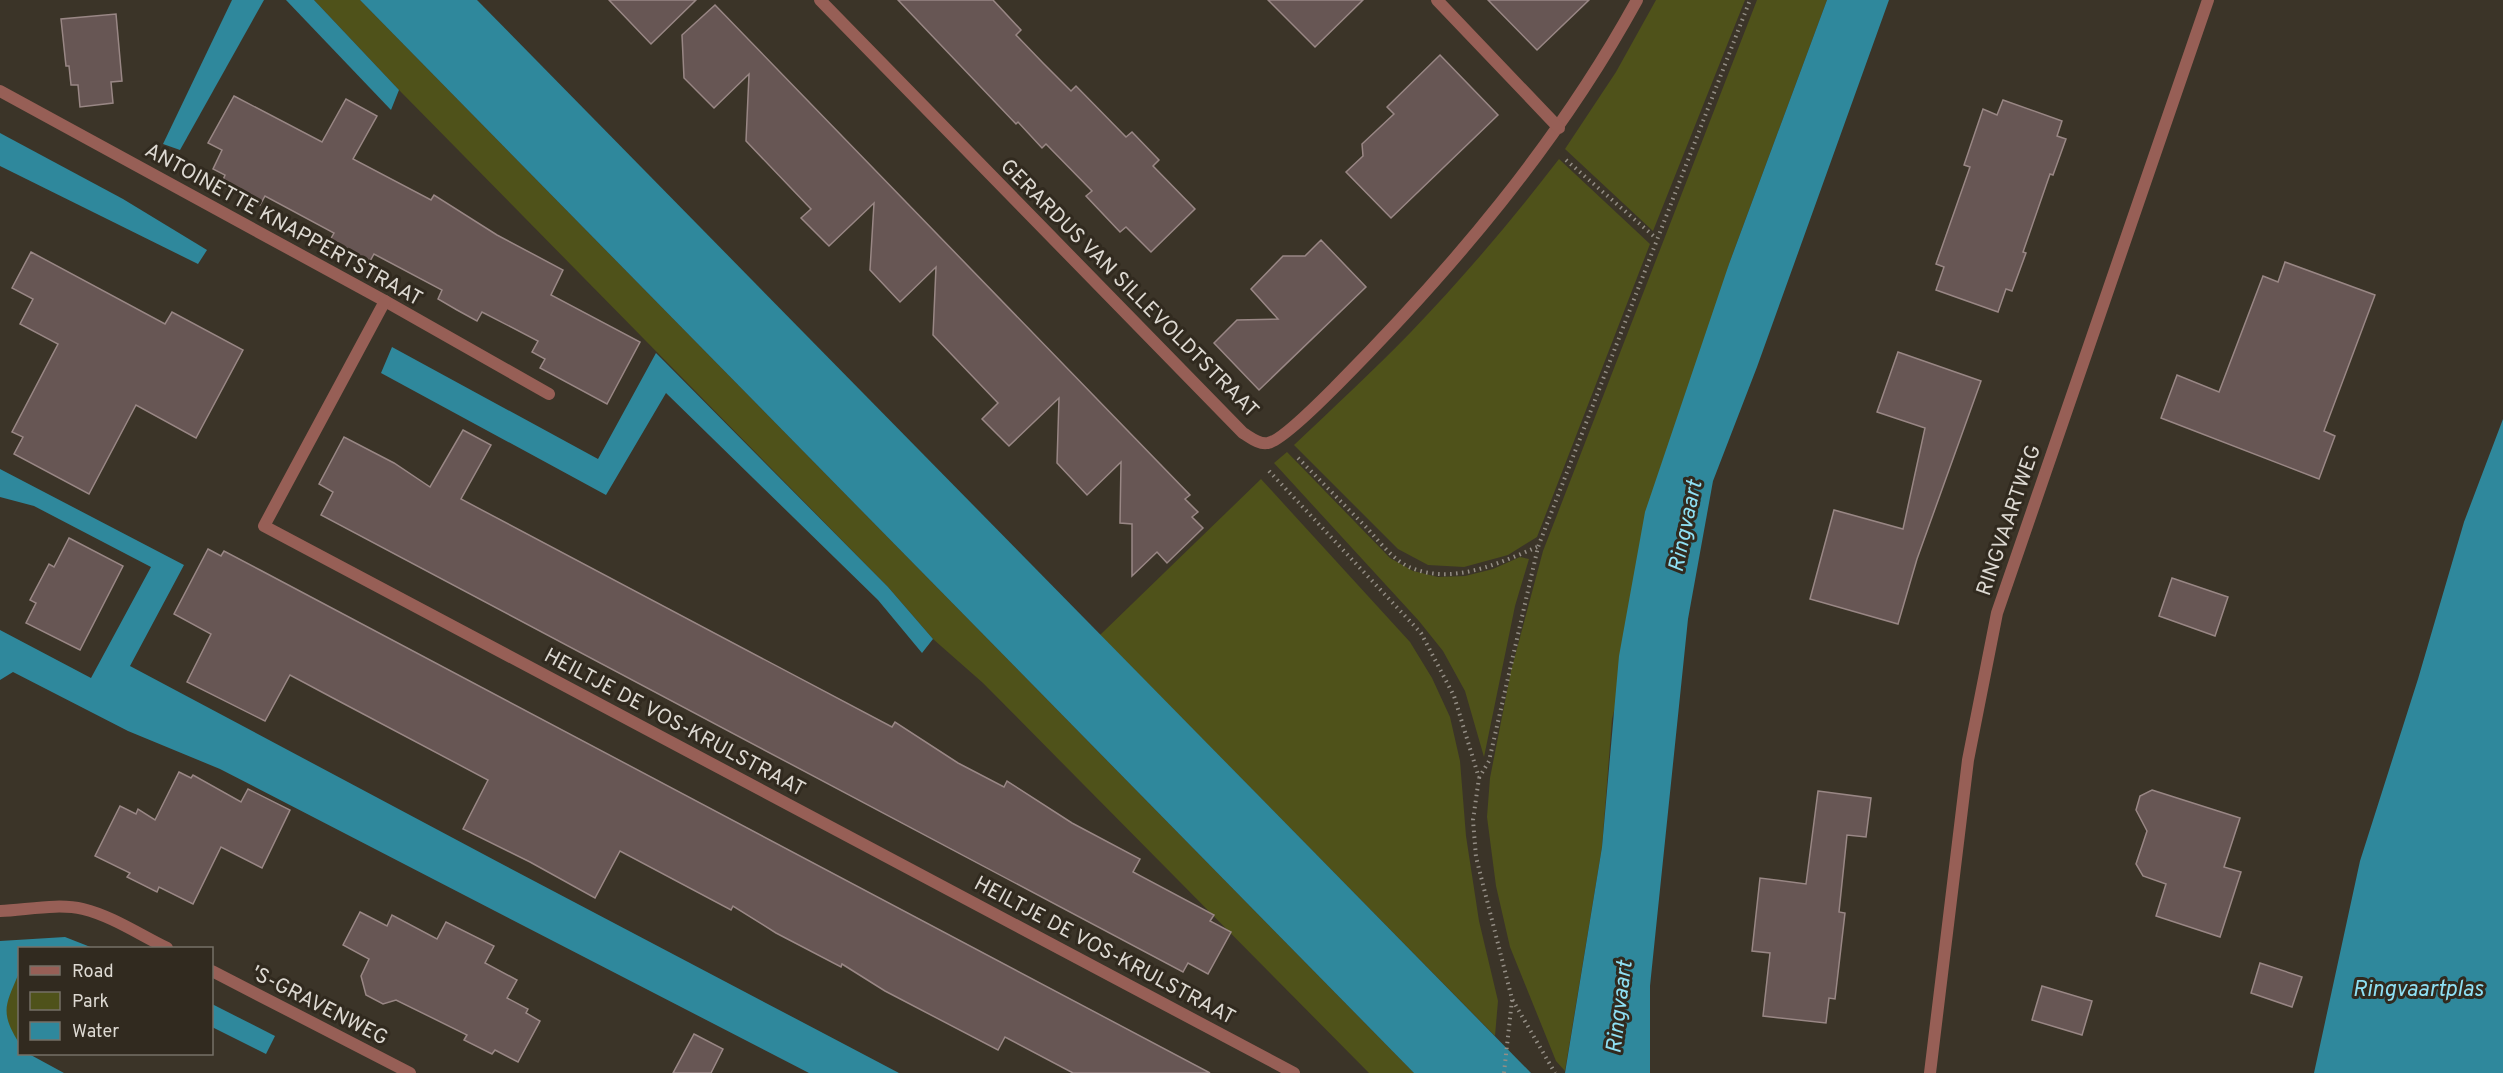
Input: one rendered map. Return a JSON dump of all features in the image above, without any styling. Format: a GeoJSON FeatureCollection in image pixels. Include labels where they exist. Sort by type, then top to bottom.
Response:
{"type":"FeatureCollection","features":[{"type":"Feature","properties":{"kind":"street","name":"GERARDUS VAN SILLEVOLDTSTRAAT"},"geometry":{"type":"LineString","coordinates":[[820,0],[1243,433],[1257,442],[1273,441]]}},
{"type":"Feature","properties":{"kind":"street"},"geometry":{"type":"LineString","coordinates":[[1437,0],[1558,128]]}},
{"type":"Feature","properties":{"kind":"street"},"geometry":{"type":"LineString","coordinates":[[1273,441],[1323,399],[1423,295],[1510,193],[1586,87],[1637,0]]}},
{"type":"Feature","properties":{"kind":"street","name":"RINGVAARTWEG"},"geometry":{"type":"LineString","coordinates":[[1930,1073],[1968,760],[1997,613],[2208,0]]}},
{"type":"Feature","properties":{"kind":"street","name":"ANTOINETTE KNAPPERTSTRAAT"},"geometry":{"type":"LineString","coordinates":[[0,91],[549,394]]}},
{"type":"Feature","properties":{"kind":"street","name":"HEILTJE DE VOS-KRULSTRAAT"},"geometry":{"type":"LineString","coordinates":[[385,302],[264,526],[1294,1073]]}},
{"type":"Feature","properties":{"kind":"street"},"geometry":{"type":"LineString","coordinates":[[0,911],[69,907],[82,909],[102,916],[164,947]]}},
{"type":"Feature","properties":{"kind":"street","name":"'S-GRAVENWEG"},"geometry":{"type":"LineString","coordinates":[[213,973],[410,1073]]}},
{"type":"Feature","properties":{"kind":"path"},"geometry":{"type":"LineString","coordinates":[[1479,778],[1489,761],[1538,547],[1750,0]]}},
{"type":"Feature","properties":{"kind":"path"},"geometry":{"type":"LineString","coordinates":[[1558,128],[1561,155],[1656,238]]}},
{"type":"Feature","properties":{"kind":"path"},"geometry":{"type":"LineString","coordinates":[[1273,441],[1388,550],[1412,569],[1427,573],[1480,570],[1538,547]]}},
{"type":"Feature","properties":{"kind":"path","name":"GERARDUS VAN SILLEVOLDTSTRAAT"},"geometry":{"type":"LineString","coordinates":[[1273,441],[1268,471],[1420,633],[1454,696],[1479,778],[1473,820],[1476,857],[1512,999],[1555,1073]]}},
{"type":"Feature","properties":{"kind":"path"},"geometry":{"type":"LineString","coordinates":[[1504,1073],[1512,999]]}},
{"type":"Feature","properties":{"kind":"green space"},"geometry":{"type":"Polygon","coordinates":[[[314,0],[360,0],[1414,1073],[1369,1073],[983,683],[933,639],[888,587],[399,90],[314,0]]]}},
{"type":"Feature","properties":{"kind":"green space"},"geometry":{"type":"Polygon","coordinates":[[[1656,0],[1745,0],[1653,231],[1565,149],[1616,72],[1656,0]]]}},
{"type":"Feature","properties":{"kind":"green space"},"geometry":{"type":"Polygon","coordinates":[[[1757,0],[1827,0],[1729,264],[1612,719],[1602,847],[1565,1071],[1556,1061],[1510,947],[1496,886],[1487,817],[1490,778],[1511,671],[1543,551],[1757,0]]]}},
{"type":"Feature","properties":{"kind":"green space"},"geometry":{"type":"Polygon","coordinates":[[[1559,159],[1650,244],[1537,537],[1508,555],[1464,567],[1428,565],[1398,549],[1294,445],[1430,312],[1487,248],[1559,159]]]}},
{"type":"Feature","properties":{"kind":"green space"},"geometry":{"type":"Polygon","coordinates":[[[1287,452],[1390,558],[1413,571],[1438,577],[1465,576],[1493,569],[1520,557],[1529,559],[1515,606],[1484,757],[1465,691],[1443,651],[1419,621],[1274,463],[1287,452]]]}},
{"type":"Feature","properties":{"kind":"green space"},"geometry":{"type":"Polygon","coordinates":[[[1261,479],[1410,642],[1432,678],[1450,717],[1460,761],[1466,836],[1479,921],[1498,1001],[1495,1036],[1100,635],[1261,479]]]}},
{"type":"Feature","properties":{"kind":"green space"},"geometry":{"type":"Polygon","coordinates":[[[18,973],[18,1042],[5,1021],[10,991],[18,973]]]}},
{"type":"Feature","properties":{"kind":"water"},"geometry":{"type":"Polygon","coordinates":[[[232,0],[264,0],[180,150],[163,144],[232,0]]]}},
{"type":"Feature","properties":{"kind":"water"},"geometry":{"type":"Polygon","coordinates":[[[286,0],[314,0],[399,90],[391,110],[286,0]]]}},
{"type":"Feature","properties":{"kind":"water"},"geometry":{"type":"Polygon","coordinates":[[[360,0],[477,0],[1531,1073],[1414,1073],[360,0]]]}},
{"type":"Feature","properties":{"kind":"water","name":"Ringvaart"},"geometry":{"type":"Polygon","coordinates":[[[1827,0],[1889,0],[1757,367],[1713,481],[1688,619],[1650,986],[1650,1073],[1565,1073],[1602,847],[1619,656],[1645,512],[1729,264],[1827,0]]]}},
{"type":"Feature","properties":{"kind":"water"},"geometry":{"type":"Polygon","coordinates":[[[0,133],[123,199],[207,250],[198,264],[0,166],[0,133]]]}},
{"type":"Feature","properties":{"kind":"water"},"geometry":{"type":"Polygon","coordinates":[[[392,347],[598,459],[656,353],[888,587],[933,639],[922,653],[878,600],[666,393],[606,495],[381,373],[392,347]]]}},
{"type":"Feature","properties":{"kind":"water","name":"Ringvaartplas"},"geometry":{"type":"Polygon","coordinates":[[[2503,419],[2503,1073],[2314,1073],[2360,861],[2418,679],[2464,522],[2503,419]]]}},
{"type":"Feature","properties":{"kind":"water"},"geometry":{"type":"Polygon","coordinates":[[[0,469],[184,565],[130,666],[899,1073],[809,1073],[220,769],[128,731],[13,672],[0,680],[0,630],[91,678],[151,567],[34,506],[0,497],[0,469]]]}},
{"type":"Feature","properties":{"kind":"water"},"geometry":{"type":"Polygon","coordinates":[[[65,937],[90,947],[18,947],[18,975],[8,1001],[7,1016],[18,1041],[18,1055],[31,1055],[64,1073],[0,1073],[0,941],[65,937]]]}},
{"type":"Feature","properties":{"kind":"water"},"geometry":{"type":"Polygon","coordinates":[[[213,1005],[275,1036],[266,1054],[213,1028],[213,1005]]]}},
{"type":"Feature","properties":{"kind":"building"},"geometry":{"type":"Polygon","coordinates":[[[609,0],[696,0],[651,44],[609,0]]]}},
{"type":"Feature","properties":{"kind":"building"},"geometry":{"type":"Polygon","coordinates":[[[898,0],[993,0],[1021,30],[1016,35],[1071,91],[1076,86],[1126,137],[1132,132],[1159,160],[1153,166],[1195,209],[1151,252],[1126,227],[1120,232],[1086,196],[1092,191],[1046,144],[1042,148],[1018,122],[1016,124],[898,0]]]}},
{"type":"Feature","properties":{"kind":"building"},"geometry":{"type":"Polygon","coordinates":[[[1268,0],[1363,0],[1315,47],[1268,0]]]}},
{"type":"Feature","properties":{"kind":"building"},"geometry":{"type":"Polygon","coordinates":[[[1488,0],[1589,0],[1537,50],[1488,0]]]}},
{"type":"Feature","properties":{"kind":"building"},"geometry":{"type":"Polygon","coordinates":[[[715,5],[1190,495],[1185,499],[1198,512],[1192,517],[1203,528],[1167,563],[1157,552],[1132,576],[1132,524],[1120,523],[1121,462],[1087,495],[1057,463],[1059,398],[1009,446],[982,419],[998,403],[933,335],[936,267],[900,302],[870,270],[874,203],[829,246],[801,218],[811,209],[746,141],[749,74],[714,108],[684,78],[682,35],[715,5]]]}},
{"type":"Feature","properties":{"kind":"building"},"geometry":{"type":"Polygon","coordinates":[[[116,14],[122,81],[111,82],[113,103],[80,107],[78,85],[71,85],[69,66],[66,66],[61,19],[116,14]]]}},
{"type":"Feature","properties":{"kind":"building"},"geometry":{"type":"Polygon","coordinates":[[[1440,55],[1498,115],[1391,218],[1346,172],[1363,156],[1362,144],[1394,114],[1387,107],[1440,55]]]}},
{"type":"Feature","properties":{"kind":"building"},"geometry":{"type":"Polygon","coordinates":[[[234,96],[322,142],[346,99],[377,116],[353,159],[431,200],[434,195],[497,235],[563,270],[551,295],[640,342],[607,404],[540,368],[545,359],[532,352],[538,341],[482,312],[477,321],[438,299],[442,290],[374,254],[369,263],[329,242],[334,233],[265,196],[260,205],[221,185],[225,175],[213,169],[222,150],[208,143],[234,96]]]}},
{"type":"Feature","properties":{"kind":"building"},"geometry":{"type":"Polygon","coordinates":[[[2003,100],[2062,121],[2057,136],[2066,139],[2053,175],[2050,174],[2012,291],[2006,289],[1998,312],[1936,290],[1944,267],[1936,264],[1970,167],[1964,165],[1983,109],[1997,115],[2003,100]]]}},
{"type":"Feature","properties":{"kind":"building"},"geometry":{"type":"Polygon","coordinates":[[[1321,240],[1366,287],[1259,390],[1214,343],[1237,320],[1278,319],[1251,289],[1283,256],[1305,256],[1321,240]]]}},
{"type":"Feature","properties":{"kind":"building"},"geometry":{"type":"Polygon","coordinates":[[[31,252],[165,324],[172,312],[243,350],[196,438],[136,405],[89,494],[14,454],[23,437],[12,432],[58,344],[20,324],[33,299],[12,288],[31,252]]]}},
{"type":"Feature","properties":{"kind":"building"},"geometry":{"type":"Polygon","coordinates":[[[2285,262],[2375,295],[2324,431],[2335,436],[2319,479],[2161,418],[2177,375],[2219,392],[2263,276],[2278,282],[2285,262]]]}},
{"type":"Feature","properties":{"kind":"building"},"geometry":{"type":"Polygon","coordinates":[[[1898,352],[1981,381],[1917,559],[1898,624],[1810,599],[1834,510],[1903,529],[1925,428],[1877,412],[1898,352]]]}},
{"type":"Feature","properties":{"kind":"building"},"geometry":{"type":"Polygon","coordinates":[[[463,430],[491,445],[461,499],[892,727],[895,722],[958,763],[1004,787],[1007,781],[1072,823],[1140,859],[1133,872],[1214,915],[1210,921],[1231,932],[1208,974],[1188,963],[1183,972],[321,515],[333,492],[319,484],[344,437],[394,463],[430,487],[463,430]]]}},
{"type":"Feature","properties":{"kind":"building"},"geometry":{"type":"Polygon","coordinates":[[[69,538],[123,566],[80,650],[26,623],[36,603],[30,600],[49,564],[54,567],[69,538]]]}},
{"type":"Feature","properties":{"kind":"building"},"geometry":{"type":"Polygon","coordinates":[[[208,549],[221,556],[224,551],[1210,1073],[1073,1073],[1005,1037],[998,1050],[885,991],[842,964],[841,967],[776,933],[733,906],[731,910],[620,851],[595,898],[463,829],[488,780],[290,675],[265,721],[187,682],[211,634],[174,614],[208,549]]]}},
{"type":"Feature","properties":{"kind":"building"},"geometry":{"type":"Polygon","coordinates":[[[2172,578],[2228,597],[2215,636],[2159,616],[2172,578]]]}},
{"type":"Feature","properties":{"kind":"building"},"geometry":{"type":"Polygon","coordinates":[[[179,772],[191,778],[193,775],[241,802],[248,789],[290,810],[262,868],[221,847],[193,904],[159,887],[157,892],[127,877],[130,873],[95,856],[120,806],[136,814],[138,809],[155,820],[179,772]]]}},
{"type":"Feature","properties":{"kind":"building"},"geometry":{"type":"Polygon","coordinates":[[[2152,790],[2240,818],[2224,867],[2241,872],[2220,937],[2156,916],[2166,884],[2143,876],[2136,864],[2147,831],[2136,810],[2140,796],[2152,790]]]}},
{"type":"Feature","properties":{"kind":"building"},"geometry":{"type":"Polygon","coordinates":[[[1818,791],[1871,798],[1866,837],[1847,835],[1839,912],[1845,913],[1835,999],[1829,998],[1826,1023],[1763,1016],[1770,953],[1752,951],[1760,878],[1806,884],[1818,791]]]}},
{"type":"Feature","properties":{"kind":"building"},"geometry":{"type":"Polygon","coordinates":[[[360,912],[387,926],[392,915],[437,939],[446,922],[494,946],[485,963],[517,980],[507,998],[528,1009],[526,1013],[540,1021],[518,1062],[495,1050],[492,1054],[464,1040],[467,1035],[396,1000],[383,1004],[366,995],[361,976],[369,959],[343,945],[360,912]]]}},
{"type":"Feature","properties":{"kind":"building"},"geometry":{"type":"Polygon","coordinates":[[[2260,963],[2302,977],[2292,1007],[2251,993],[2260,963]]]}},
{"type":"Feature","properties":{"kind":"building"},"geometry":{"type":"Polygon","coordinates":[[[2042,986],[2092,1001],[2082,1035],[2032,1020],[2042,986]]]}},
{"type":"Feature","properties":{"kind":"building"},"geometry":{"type":"Polygon","coordinates":[[[694,1034],[723,1049],[711,1073],[673,1073],[694,1034]]]}}]}
